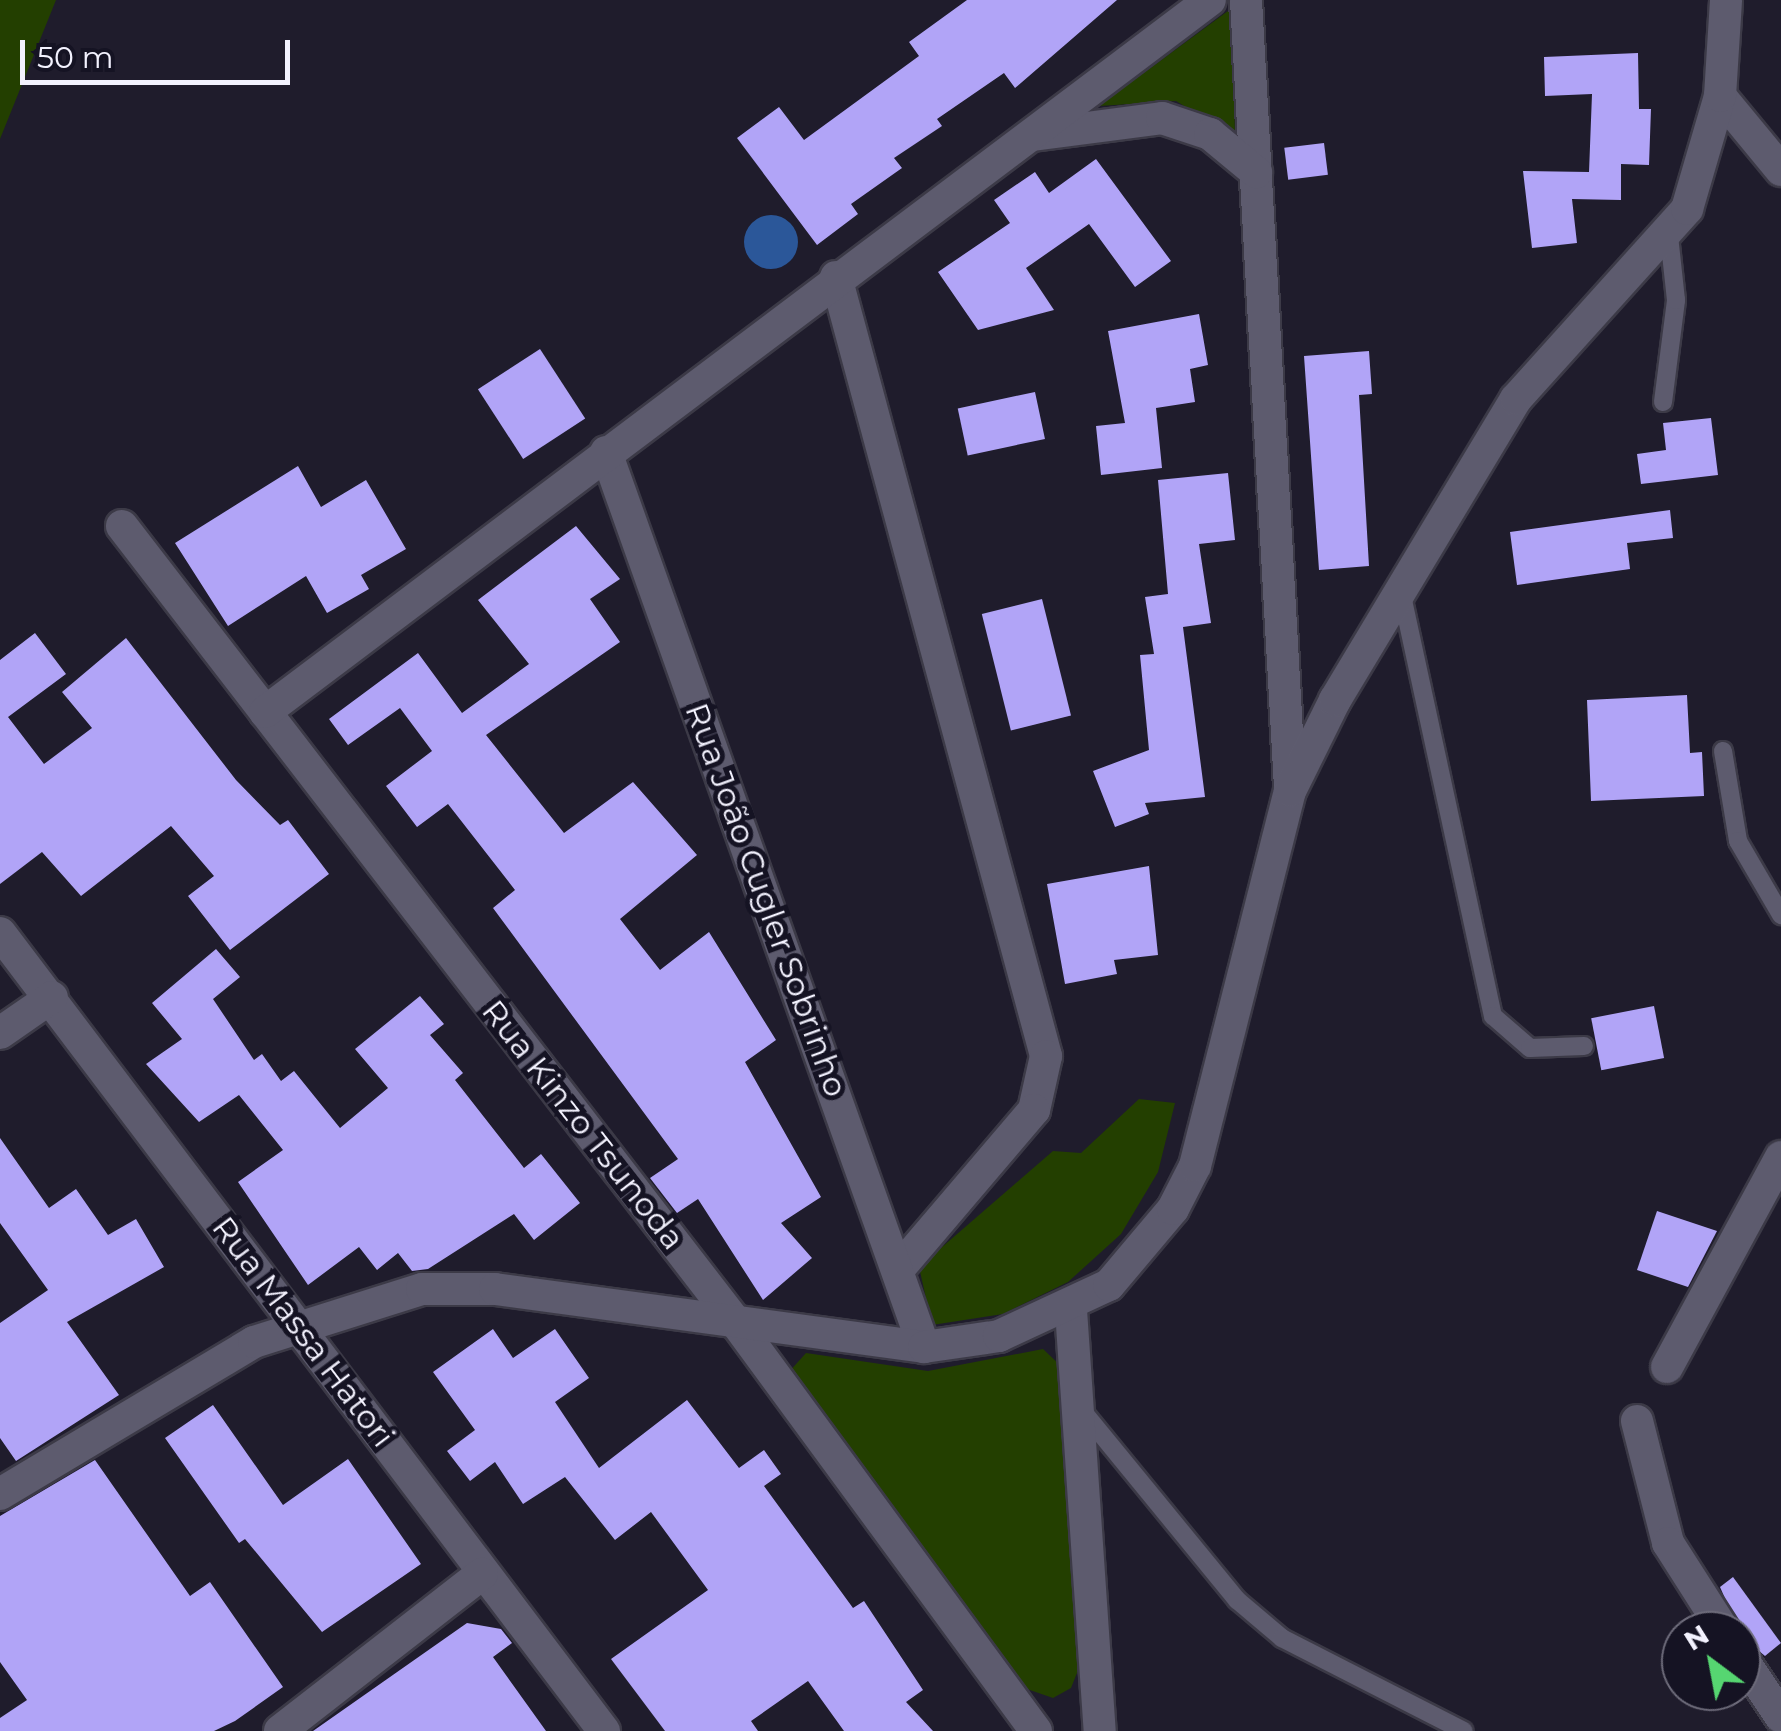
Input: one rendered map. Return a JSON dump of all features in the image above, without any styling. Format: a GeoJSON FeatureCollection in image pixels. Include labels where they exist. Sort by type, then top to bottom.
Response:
{"type":"FeatureCollection","features":[{"type":"Feature","properties":{"kind":"street"},"geometry":{"type":"LineString","coordinates":[[265,712],[836,277],[1210,0]]}},
{"type":"Feature","properties":{"kind":"street"},"geometry":{"type":"LineString","coordinates":[[1246,0],[1290,792]]}},
{"type":"Feature","properties":{"kind":"street"},"geometry":{"type":"LineString","coordinates":[[0,1494],[254,1342],[422,1289],[495,1289],[924,1348],[999,1336],[1071,1310],[1146,1244],[1195,1166],[1290,792],[1400,586],[1548,356],[1669,236],[1697,182],[1720,96],[1726,0]]}},
{"type":"Feature","properties":{"kind":"street"},"geometry":{"type":"LineString","coordinates":[[1720,96],[1781,170]]}},
{"type":"Feature","properties":{"kind":"street"},"geometry":{"type":"LineString","coordinates":[[1027,136],[1162,118],[1210,134],[1256,172]]}},
{"type":"Feature","properties":{"kind":"street"},"geometry":{"type":"LineString","coordinates":[[836,277],[1046,1056],[1034,1110],[898,1270]]}},
{"type":"Feature","properties":{"kind":"street","name":"Rua João Cugler Sobrinho"},"geometry":{"type":"LineString","coordinates":[[606,452],[924,1348]]}},
{"type":"Feature","properties":{"kind":"street","name":"Rua Kinzo Tsunoda"},"geometry":{"type":"LineString","coordinates":[[122,526],[737,1324],[1036,1731]]}},
{"type":"Feature","properties":{"kind":"street","name":"Rua Massa Hatori"},"geometry":{"type":"LineString","coordinates":[[0,934],[52,997],[482,1574],[604,1731]]}},
{"type":"Feature","properties":{"kind":"street"},"geometry":{"type":"LineString","coordinates":[[0,1033],[52,997]]}},
{"type":"Feature","properties":{"kind":"street"},"geometry":{"type":"LineString","coordinates":[[1668,1367],[1781,1157]]}},
{"type":"Feature","properties":{"kind":"street"},"geometry":{"type":"LineString","coordinates":[[1071,1310],[1084,1413],[1100,1731]]}},
{"type":"Feature","properties":{"kind":"street"},"geometry":{"type":"LineString","coordinates":[[1636,1421],[1668,1543],[1711,1611]]}},
{"type":"Feature","properties":{"kind":"street"},"geometry":{"type":"LineString","coordinates":[[280,1731],[482,1574]]}},
{"type":"Feature","properties":{"kind":"street"},"geometry":{"type":"LineString","coordinates":[[1761,1686],[1781,1716]]}},
{"type":"Feature","properties":{"kind":"lane"},"geometry":{"type":"LineString","coordinates":[[1663,402],[1676,300],[1669,236]]}},
{"type":"Feature","properties":{"kind":"lane"},"geometry":{"type":"LineString","coordinates":[[1400,586],[1492,1016],[1530,1048],[1584,1046]]}},
{"type":"Feature","properties":{"kind":"lane"},"geometry":{"type":"LineString","coordinates":[[1723,751],[1738,841],[1781,916]]}},
{"type":"Feature","properties":{"kind":"lane"},"geometry":{"type":"LineString","coordinates":[[1084,1413],[1237,1600],[1282,1638],[1464,1731]]}},
{"type":"Feature","properties":{"kind":"green space"},"geometry":{"type":"Polygon","coordinates":[[[0,0],[56,0],[0,139],[0,0]]]}},
{"type":"Feature","properties":{"kind":"green space"},"geometry":{"type":"Polygon","coordinates":[[[1232,8],[1235,137],[1176,101],[1099,106],[1232,8]]]}},
{"type":"Feature","properties":{"kind":"green space"},"geometry":{"type":"Polygon","coordinates":[[[1139,1099],[1175,1103],[1158,1172],[1121,1234],[1068,1282],[1003,1314],[932,1325],[919,1267],[1053,1151],[1081,1153],[1139,1099]]]}},
{"type":"Feature","properties":{"kind":"green space"},"geometry":{"type":"Polygon","coordinates":[[[1043,1349],[1062,1367],[1079,1668],[1071,1688],[1053,1698],[1024,1688],[788,1373],[806,1353],[928,1371],[1043,1349]]]}},
{"type":"Feature","properties":{"kind":"water"},"geometry":{"type":"Polygon","coordinates":[[[771,215],[790,223],[798,242],[790,261],[771,269],[752,261],[744,242],[752,223],[771,215]]]}},
{"type":"Feature","properties":{"kind":"building"},"geometry":{"type":"Polygon","coordinates":[[[967,0],[1117,0],[1015,88],[1004,73],[937,119],[942,126],[894,158],[902,168],[851,204],[858,214],[817,245],[737,138],[779,107],[804,140],[919,56],[909,42],[967,0]]]}},
{"type":"Feature","properties":{"kind":"building"},"geometry":{"type":"Polygon","coordinates":[[[1638,53],[1639,109],[1651,109],[1649,165],[1621,164],[1621,200],[1572,199],[1577,243],[1532,248],[1523,171],[1589,172],[1592,94],[1545,96],[1544,57],[1638,53]]]}},
{"type":"Feature","properties":{"kind":"building"},"geometry":{"type":"Polygon","coordinates":[[[1324,143],[1328,175],[1288,180],[1284,148],[1324,143]]]}},
{"type":"Feature","properties":{"kind":"building"},"geometry":{"type":"Polygon","coordinates":[[[1096,159],[1171,261],[1135,287],[1089,224],[1026,268],[1054,310],[978,330],[938,272],[1010,223],[994,200],[1035,172],[1049,193],[1096,159]]]}},
{"type":"Feature","properties":{"kind":"building"},"geometry":{"type":"Polygon","coordinates":[[[1199,314],[1208,365],[1190,369],[1195,402],[1156,408],[1162,468],[1101,475],[1096,426],[1125,423],[1108,331],[1199,314]]]}},
{"type":"Feature","properties":{"kind":"building"},"geometry":{"type":"Polygon","coordinates":[[[540,349],[585,419],[523,459],[478,389],[540,349]]]}},
{"type":"Feature","properties":{"kind":"building"},"geometry":{"type":"Polygon","coordinates":[[[1369,351],[1372,394],[1359,395],[1369,566],[1319,570],[1304,356],[1369,351]]]}},
{"type":"Feature","properties":{"kind":"building"},"geometry":{"type":"Polygon","coordinates":[[[1035,392],[1045,439],[968,455],[958,408],[1035,392]]]}},
{"type":"Feature","properties":{"kind":"building"},"geometry":{"type":"Polygon","coordinates":[[[1711,418],[1718,475],[1641,484],[1637,454],[1666,450],[1663,423],[1711,418]]]}},
{"type":"Feature","properties":{"kind":"building"},"geometry":{"type":"Polygon","coordinates":[[[298,466],[321,507],[366,480],[406,549],[361,575],[369,589],[327,613],[306,576],[228,626],[175,543],[298,466]]]}},
{"type":"Feature","properties":{"kind":"building"},"geometry":{"type":"Polygon","coordinates":[[[1228,473],[1235,540],[1199,544],[1211,623],[1183,627],[1205,797],[1145,803],[1149,814],[1115,827],[1093,771],[1149,750],[1140,655],[1154,654],[1145,597],[1168,594],[1158,480],[1228,473]]]}},
{"type":"Feature","properties":{"kind":"building"},"geometry":{"type":"Polygon","coordinates":[[[1670,510],[1673,538],[1627,543],[1630,569],[1517,585],[1510,532],[1670,510]]]}},
{"type":"Feature","properties":{"kind":"building"},"geometry":{"type":"Polygon","coordinates":[[[576,526],[620,579],[590,599],[620,642],[486,735],[564,833],[633,782],[697,855],[620,919],[660,970],[709,932],[776,1040],[745,1062],[821,1197],[781,1223],[812,1258],[763,1300],[698,1199],[677,1213],[650,1178],[678,1159],[493,908],[515,890],[448,804],[417,827],[386,786],[432,751],[400,708],[348,745],[329,719],[418,653],[462,713],[529,664],[478,600],[576,526]]]}},
{"type":"Feature","properties":{"kind":"building"},"geometry":{"type":"Polygon","coordinates":[[[1042,599],[1071,715],[1011,730],[982,614],[1042,599]]]}},
{"type":"Feature","properties":{"kind":"building"},"geometry":{"type":"Polygon","coordinates":[[[35,633],[66,674],[8,717],[44,764],[92,728],[62,692],[126,638],[236,780],[280,825],[288,820],[329,874],[230,950],[188,896],[214,876],[171,826],[81,896],[42,852],[0,884],[0,660],[35,633]]]}},
{"type":"Feature","properties":{"kind":"building"},"geometry":{"type":"Polygon","coordinates":[[[1687,695],[1690,753],[1702,752],[1704,796],[1591,801],[1587,700],[1687,695]]]}},
{"type":"Feature","properties":{"kind":"building"},"geometry":{"type":"Polygon","coordinates":[[[1149,866],[1158,955],[1114,960],[1117,974],[1065,984],[1047,884],[1149,866]]]}},
{"type":"Feature","properties":{"kind":"building"},"geometry":{"type":"Polygon","coordinates":[[[216,949],[240,977],[213,999],[254,1060],[262,1054],[281,1081],[294,1071],[340,1128],[388,1088],[355,1049],[420,996],[444,1024],[430,1035],[463,1073],[455,1080],[524,1168],[541,1154],[580,1203],[534,1240],[514,1214],[428,1269],[412,1271],[398,1253],[377,1270],[359,1247],[308,1285],[238,1182],[283,1150],[239,1095],[199,1122],[146,1064],[182,1039],[152,1003],[216,949]]]}},
{"type":"Feature","properties":{"kind":"building"},"geometry":{"type":"Polygon","coordinates":[[[1654,1006],[1664,1058],[1601,1070],[1591,1018],[1654,1006]]]}},
{"type":"Feature","properties":{"kind":"building"},"geometry":{"type":"Polygon","coordinates":[[[0,1138],[49,1208],[76,1189],[108,1235],[136,1219],[164,1267],[67,1322],[119,1395],[16,1461],[0,1438],[0,1323],[48,1290],[0,1223],[0,1138]]]}},
{"type":"Feature","properties":{"kind":"building"},"geometry":{"type":"Polygon","coordinates":[[[1657,1211],[1717,1231],[1688,1287],[1637,1270],[1657,1211]]]}},
{"type":"Feature","properties":{"kind":"building"},"geometry":{"type":"Polygon","coordinates":[[[493,1329],[513,1358],[555,1329],[589,1378],[555,1402],[599,1468],[687,1400],[739,1468],[764,1450],[781,1474],[764,1486],[853,1608],[864,1601],[923,1690],[906,1702],[933,1731],[844,1731],[808,1681],[751,1721],[758,1731],[665,1731],[611,1659],[708,1590],[651,1512],[615,1540],[565,1477],[523,1504],[495,1462],[470,1481],[447,1451],[475,1430],[433,1372],[493,1329]]]}},
{"type":"Feature","properties":{"kind":"building"},"geometry":{"type":"Polygon","coordinates":[[[213,1405],[283,1505],[348,1459],[421,1564],[322,1632],[245,1539],[239,1543],[165,1438],[213,1405]]]}},
{"type":"Feature","properties":{"kind":"building"},"geometry":{"type":"Polygon","coordinates":[[[95,1460],[190,1596],[210,1582],[283,1687],[235,1721],[214,1731],[0,1731],[0,1718],[27,1700],[0,1662],[0,1516],[95,1460]]]}},
{"type":"Feature","properties":{"kind":"building"},"geometry":{"type":"Polygon","coordinates":[[[1733,1577],[1758,1611],[1731,1611],[1720,1587],[1733,1577]]]}},
{"type":"Feature","properties":{"kind":"building"},"geometry":{"type":"Polygon","coordinates":[[[1761,1616],[1781,1643],[1765,1656],[1761,1653],[1761,1616]]]}},
{"type":"Feature","properties":{"kind":"building"},"geometry":{"type":"Polygon","coordinates":[[[467,1623],[501,1629],[512,1643],[493,1657],[546,1731],[313,1731],[467,1623]]]}}]}
